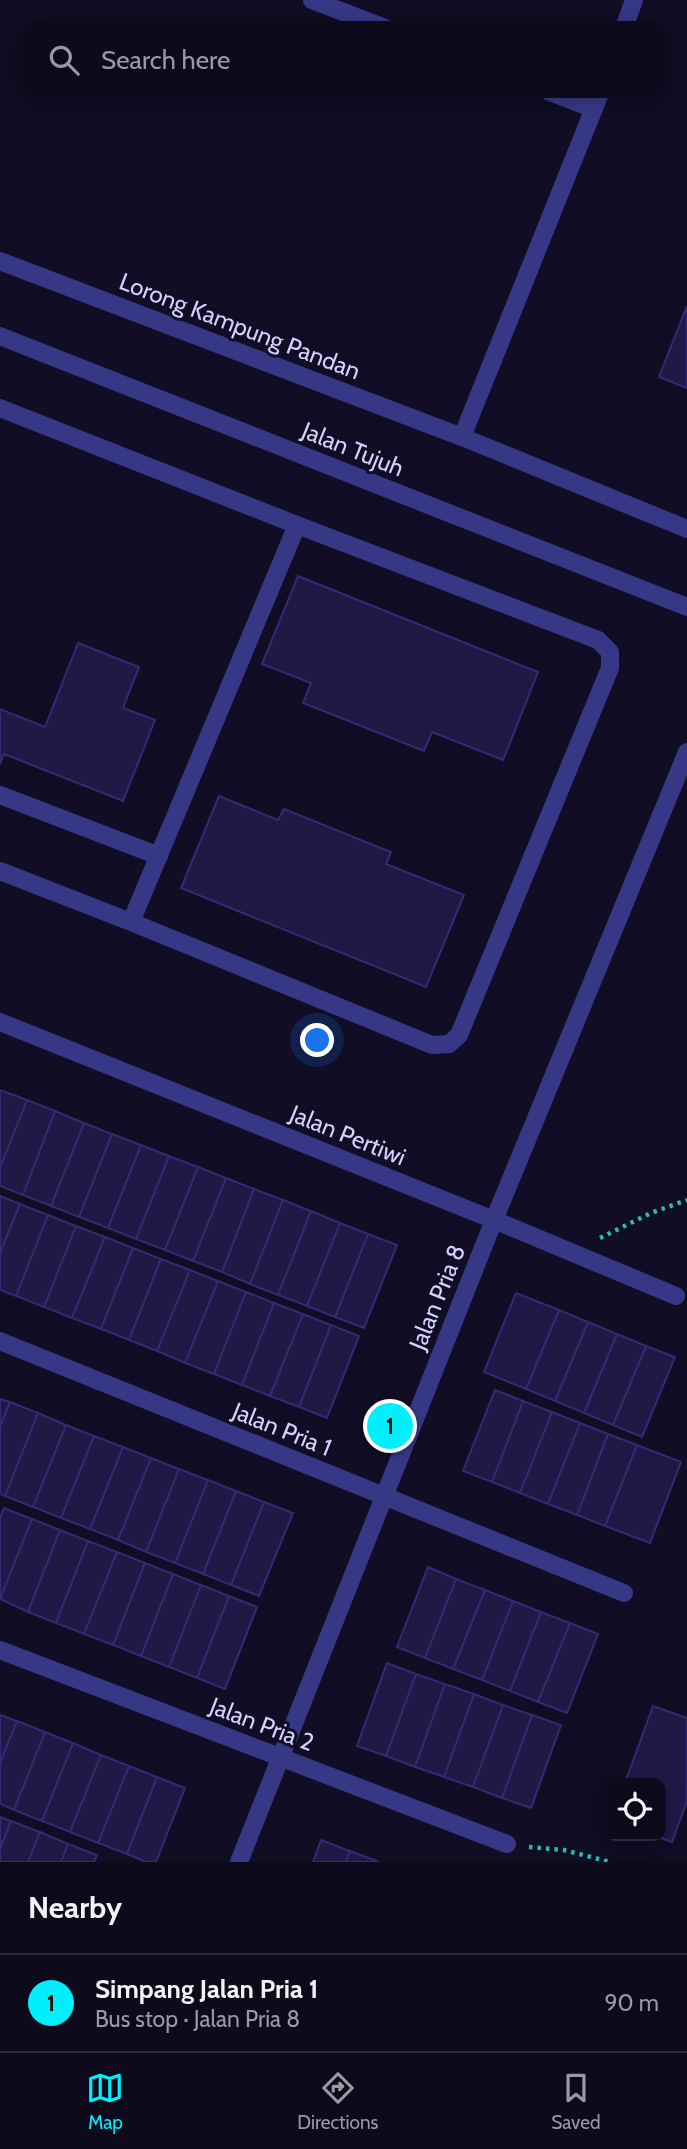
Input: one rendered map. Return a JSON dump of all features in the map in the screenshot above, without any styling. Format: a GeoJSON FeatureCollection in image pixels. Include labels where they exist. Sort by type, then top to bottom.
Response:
{"type":"FeatureCollection","features":[{"type":"Feature","properties":{"kind":"street"},"geometry":{"type":"LineString","coordinates":[[312,0],[367,21]]}},
{"type":"Feature","properties":{"kind":"street"},"geometry":{"type":"LineString","coordinates":[[626,21],[634,0]]}},
{"type":"Feature","properties":{"kind":"street"},"geometry":{"type":"LineString","coordinates":[[566,98],[594,109]]}},
{"type":"Feature","properties":{"kind":"street"},"geometry":{"type":"LineString","coordinates":[[461,438],[598,98]]}},
{"type":"Feature","properties":{"kind":"street","name":"Lorong Kampung Pandan"},"geometry":{"type":"LineString","coordinates":[[0,261],[461,438],[687,529]]}},
{"type":"Feature","properties":{"kind":"street","name":"Jalan Tujuh"},"geometry":{"type":"LineString","coordinates":[[0,336],[687,607]]}},
{"type":"Feature","properties":{"kind":"street"},"geometry":{"type":"LineString","coordinates":[[0,408],[297,526],[598,640],[610,652],[610,667],[460,1035],[449,1044],[432,1045],[0,871]]}},
{"type":"Feature","properties":{"kind":"street"},"geometry":{"type":"LineString","coordinates":[[131,922],[297,526]]}},
{"type":"Feature","properties":{"kind":"street","name":"Jalan Pria 8"},"geometry":{"type":"LineString","coordinates":[[239,1862],[494,1220],[687,752]]}},
{"type":"Feature","properties":{"kind":"street"},"geometry":{"type":"LineString","coordinates":[[0,795],[159,856]]}},
{"type":"Feature","properties":{"kind":"street","name":"Jalan Pertiwi"},"geometry":{"type":"LineString","coordinates":[[0,1023],[494,1220],[676,1296]]}},
{"type":"Feature","properties":{"kind":"street","name":"Jalan Pria 1"},"geometry":{"type":"LineString","coordinates":[[0,1341],[624,1593]]}},
{"type":"Feature","properties":{"kind":"street","name":"Jalan Pria 2"},"geometry":{"type":"LineString","coordinates":[[0,1650],[507,1844]]}},
{"type":"Feature","properties":{"kind":"path"},"geometry":{"type":"LineString","coordinates":[[571,1252],[650,1213],[687,1200]]}},
{"type":"Feature","properties":{"kind":"path"},"geometry":{"type":"LineString","coordinates":[[507,1844],[564,1850],[610,1862]]}},
{"type":"Feature","properties":{"kind":"building"},"geometry":{"type":"Polygon","coordinates":[[[687,306],[687,388],[659,377],[687,306]]]}},
{"type":"Feature","properties":{"kind":"building"},"geometry":{"type":"Polygon","coordinates":[[[298,576],[538,672],[503,760],[432,732],[424,751],[303,703],[311,683],[262,664],[298,576]]]}},
{"type":"Feature","properties":{"kind":"building"},"geometry":{"type":"Polygon","coordinates":[[[78,643],[139,667],[123,708],[155,720],[123,801],[4,754],[0,764],[0,709],[45,727],[78,643]]]}},
{"type":"Feature","properties":{"kind":"building"},"geometry":{"type":"Polygon","coordinates":[[[219,796],[278,820],[284,809],[391,852],[386,864],[464,895],[426,987],[181,888],[219,796]]]}},
{"type":"Feature","properties":{"kind":"building"},"geometry":{"type":"Polygon","coordinates":[[[0,1090],[27,1100],[0,1168],[0,1090]]]}},
{"type":"Feature","properties":{"kind":"building"},"geometry":{"type":"Polygon","coordinates":[[[27,1100],[55,1111],[23,1195],[0,1186],[0,1168],[27,1100]]]}},
{"type":"Feature","properties":{"kind":"building"},"geometry":{"type":"Polygon","coordinates":[[[55,1111],[84,1123],[51,1206],[23,1195],[55,1111]]]}},
{"type":"Feature","properties":{"kind":"building"},"geometry":{"type":"Polygon","coordinates":[[[84,1123],[112,1134],[79,1217],[51,1206],[84,1123]]]}},
{"type":"Feature","properties":{"kind":"building"},"geometry":{"type":"Polygon","coordinates":[[[112,1134],[141,1145],[108,1228],[79,1217],[112,1134]]]}},
{"type":"Feature","properties":{"kind":"building"},"geometry":{"type":"Polygon","coordinates":[[[141,1145],[169,1156],[136,1239],[108,1228],[141,1145]]]}},
{"type":"Feature","properties":{"kind":"building"},"geometry":{"type":"Polygon","coordinates":[[[169,1156],[198,1167],[165,1250],[136,1239],[169,1156]]]}},
{"type":"Feature","properties":{"kind":"building"},"geometry":{"type":"Polygon","coordinates":[[[198,1167],[226,1178],[193,1261],[165,1250],[198,1167]]]}},
{"type":"Feature","properties":{"kind":"building"},"geometry":{"type":"Polygon","coordinates":[[[226,1178],[254,1189],[222,1272],[193,1261],[226,1178]]]}},
{"type":"Feature","properties":{"kind":"building"},"geometry":{"type":"Polygon","coordinates":[[[254,1189],[283,1200],[250,1284],[222,1272],[254,1189]]]}},
{"type":"Feature","properties":{"kind":"building"},"geometry":{"type":"Polygon","coordinates":[[[0,1196],[20,1204],[0,1253],[0,1196]]]}},
{"type":"Feature","properties":{"kind":"building"},"geometry":{"type":"Polygon","coordinates":[[[283,1200],[311,1211],[278,1295],[250,1284],[283,1200]]]}},
{"type":"Feature","properties":{"kind":"building"},"geometry":{"type":"Polygon","coordinates":[[[20,1204],[48,1215],[16,1296],[0,1290],[0,1253],[20,1204]]]}},
{"type":"Feature","properties":{"kind":"building"},"geometry":{"type":"Polygon","coordinates":[[[311,1211],[340,1223],[307,1306],[278,1295],[311,1211]]]}},
{"type":"Feature","properties":{"kind":"building"},"geometry":{"type":"Polygon","coordinates":[[[48,1215],[76,1226],[44,1307],[16,1296],[48,1215]]]}},
{"type":"Feature","properties":{"kind":"building"},"geometry":{"type":"Polygon","coordinates":[[[340,1223],[368,1234],[335,1317],[307,1306],[340,1223]]]}},
{"type":"Feature","properties":{"kind":"building"},"geometry":{"type":"Polygon","coordinates":[[[76,1226],[105,1237],[72,1318],[44,1307],[76,1226]]]}},
{"type":"Feature","properties":{"kind":"building"},"geometry":{"type":"Polygon","coordinates":[[[368,1234],[397,1245],[364,1328],[335,1317],[368,1234]]]}},
{"type":"Feature","properties":{"kind":"building"},"geometry":{"type":"Polygon","coordinates":[[[105,1237],[133,1248],[101,1329],[72,1318],[105,1237]]]}},
{"type":"Feature","properties":{"kind":"building"},"geometry":{"type":"Polygon","coordinates":[[[133,1248],[161,1259],[129,1340],[101,1329],[133,1248]]]}},
{"type":"Feature","properties":{"kind":"building"},"geometry":{"type":"Polygon","coordinates":[[[161,1259],[190,1270],[157,1351],[129,1340],[161,1259]]]}},
{"type":"Feature","properties":{"kind":"building"},"geometry":{"type":"Polygon","coordinates":[[[190,1270],[218,1281],[185,1363],[157,1351],[190,1270]]]}},
{"type":"Feature","properties":{"kind":"building"},"geometry":{"type":"Polygon","coordinates":[[[218,1281],[246,1292],[214,1374],[185,1363],[218,1281]]]}},
{"type":"Feature","properties":{"kind":"building"},"geometry":{"type":"Polygon","coordinates":[[[246,1292],[274,1303],[242,1385],[214,1374],[246,1292]]]}},
{"type":"Feature","properties":{"kind":"building"},"geometry":{"type":"Polygon","coordinates":[[[516,1293],[559,1310],[526,1389],[484,1372],[516,1293]]]}},
{"type":"Feature","properties":{"kind":"building"},"geometry":{"type":"Polygon","coordinates":[[[274,1303],[303,1314],[270,1396],[242,1385],[274,1303]]]}},
{"type":"Feature","properties":{"kind":"building"},"geometry":{"type":"Polygon","coordinates":[[[559,1310],[588,1322],[555,1401],[526,1389],[559,1310]]]}},
{"type":"Feature","properties":{"kind":"building"},"geometry":{"type":"Polygon","coordinates":[[[303,1314],[331,1325],[299,1407],[270,1396],[303,1314]]]}},
{"type":"Feature","properties":{"kind":"building"},"geometry":{"type":"Polygon","coordinates":[[[588,1322],[617,1334],[584,1413],[555,1401],[588,1322]]]}},
{"type":"Feature","properties":{"kind":"building"},"geometry":{"type":"Polygon","coordinates":[[[331,1325],[359,1336],[327,1418],[299,1407],[331,1325]]]}},
{"type":"Feature","properties":{"kind":"building"},"geometry":{"type":"Polygon","coordinates":[[[617,1334],[646,1346],[613,1425],[584,1413],[617,1334]]]}},
{"type":"Feature","properties":{"kind":"building"},"geometry":{"type":"Polygon","coordinates":[[[646,1346],[675,1357],[642,1437],[613,1425],[646,1346]]]}},
{"type":"Feature","properties":{"kind":"building"},"geometry":{"type":"Polygon","coordinates":[[[495,1390],[523,1401],[492,1482],[463,1471],[495,1390]]]}},
{"type":"Feature","properties":{"kind":"building"},"geometry":{"type":"Polygon","coordinates":[[[0,1399],[10,1402],[0,1426],[0,1399]]]}},
{"type":"Feature","properties":{"kind":"building"},"geometry":{"type":"Polygon","coordinates":[[[523,1401],[552,1412],[520,1493],[492,1482],[523,1401]]]}},
{"type":"Feature","properties":{"kind":"building"},"geometry":{"type":"Polygon","coordinates":[[[10,1402],[38,1413],[5,1496],[0,1494],[0,1426],[10,1402]]]}},
{"type":"Feature","properties":{"kind":"building"},"geometry":{"type":"Polygon","coordinates":[[[552,1412],[580,1423],[548,1504],[520,1493],[552,1412]]]}},
{"type":"Feature","properties":{"kind":"building"},"geometry":{"type":"Polygon","coordinates":[[[38,1413],[66,1425],[33,1507],[5,1496],[38,1413]]]}},
{"type":"Feature","properties":{"kind":"building"},"geometry":{"type":"Polygon","coordinates":[[[580,1423],[608,1434],[577,1515],[548,1504],[580,1423]]]}},
{"type":"Feature","properties":{"kind":"building"},"geometry":{"type":"Polygon","coordinates":[[[66,1425],[94,1436],[61,1518],[33,1507],[66,1425]]]}},
{"type":"Feature","properties":{"kind":"building"},"geometry":{"type":"Polygon","coordinates":[[[608,1434],[637,1445],[605,1526],[577,1515],[608,1434]]]}},
{"type":"Feature","properties":{"kind":"building"},"geometry":{"type":"Polygon","coordinates":[[[94,1436],[123,1447],[90,1529],[61,1518],[94,1436]]]}},
{"type":"Feature","properties":{"kind":"building"},"geometry":{"type":"Polygon","coordinates":[[[637,1445],[681,1462],[650,1543],[605,1526],[637,1445]]]}},
{"type":"Feature","properties":{"kind":"building"},"geometry":{"type":"Polygon","coordinates":[[[123,1447],[151,1458],[118,1540],[90,1529],[123,1447]]]}},
{"type":"Feature","properties":{"kind":"building"},"geometry":{"type":"Polygon","coordinates":[[[151,1458],[179,1469],[146,1552],[118,1540],[151,1458]]]}},
{"type":"Feature","properties":{"kind":"building"},"geometry":{"type":"Polygon","coordinates":[[[179,1469],[208,1480],[175,1563],[146,1552],[179,1469]]]}},
{"type":"Feature","properties":{"kind":"building"},"geometry":{"type":"Polygon","coordinates":[[[208,1480],[236,1491],[203,1574],[175,1563],[208,1480]]]}},
{"type":"Feature","properties":{"kind":"building"},"geometry":{"type":"Polygon","coordinates":[[[236,1491],[264,1502],[231,1585],[203,1574],[236,1491]]]}},
{"type":"Feature","properties":{"kind":"building"},"geometry":{"type":"Polygon","coordinates":[[[264,1502],[293,1513],[259,1596],[231,1585],[264,1502]]]}},
{"type":"Feature","properties":{"kind":"building"},"geometry":{"type":"Polygon","coordinates":[[[4,1508],[32,1519],[0,1599],[0,1518],[4,1508]]]}},
{"type":"Feature","properties":{"kind":"building"},"geometry":{"type":"Polygon","coordinates":[[[32,1519],[60,1530],[28,1612],[0,1599],[32,1519]]]}},
{"type":"Feature","properties":{"kind":"building"},"geometry":{"type":"Polygon","coordinates":[[[60,1530],[88,1541],[56,1623],[28,1612],[60,1530]]]}},
{"type":"Feature","properties":{"kind":"building"},"geometry":{"type":"Polygon","coordinates":[[[88,1541],[117,1552],[84,1634],[56,1623],[88,1541]]]}},
{"type":"Feature","properties":{"kind":"building"},"geometry":{"type":"Polygon","coordinates":[[[117,1552],[145,1563],[113,1645],[84,1634],[117,1552]]]}},
{"type":"Feature","properties":{"kind":"building"},"geometry":{"type":"Polygon","coordinates":[[[145,1563],[173,1574],[141,1656],[113,1645],[145,1563]]]}},
{"type":"Feature","properties":{"kind":"building"},"geometry":{"type":"Polygon","coordinates":[[[428,1567],[456,1579],[425,1658],[397,1647],[428,1567]]]}},
{"type":"Feature","properties":{"kind":"building"},"geometry":{"type":"Polygon","coordinates":[[[173,1574],[201,1585],[169,1667],[141,1656],[173,1574]]]}},
{"type":"Feature","properties":{"kind":"building"},"geometry":{"type":"Polygon","coordinates":[[[456,1579],[485,1590],[453,1669],[425,1658],[456,1579]]]}},
{"type":"Feature","properties":{"kind":"building"},"geometry":{"type":"Polygon","coordinates":[[[201,1585],[229,1596],[197,1678],[169,1667],[201,1585]]]}},
{"type":"Feature","properties":{"kind":"building"},"geometry":{"type":"Polygon","coordinates":[[[485,1590],[513,1601],[482,1680],[453,1669],[485,1590]]]}},
{"type":"Feature","properties":{"kind":"building"},"geometry":{"type":"Polygon","coordinates":[[[229,1596],[257,1607],[225,1689],[197,1678],[229,1596]]]}},
{"type":"Feature","properties":{"kind":"building"},"geometry":{"type":"Polygon","coordinates":[[[513,1601],[541,1612],[510,1691],[482,1680],[513,1601]]]}},
{"type":"Feature","properties":{"kind":"building"},"geometry":{"type":"Polygon","coordinates":[[[541,1612],[570,1623],[538,1702],[510,1691],[541,1612]]]}},
{"type":"Feature","properties":{"kind":"building"},"geometry":{"type":"Polygon","coordinates":[[[570,1623],[598,1634],[567,1713],[538,1702],[570,1623]]]}},
{"type":"Feature","properties":{"kind":"building"},"geometry":{"type":"Polygon","coordinates":[[[387,1663],[416,1674],[386,1756],[357,1746],[387,1663]]]}},
{"type":"Feature","properties":{"kind":"building"},"geometry":{"type":"Polygon","coordinates":[[[416,1674],[445,1684],[415,1767],[386,1756],[416,1674]]]}},
{"type":"Feature","properties":{"kind":"building"},"geometry":{"type":"Polygon","coordinates":[[[445,1684],[474,1694],[444,1777],[415,1767],[445,1684]]]}},
{"type":"Feature","properties":{"kind":"building"},"geometry":{"type":"Polygon","coordinates":[[[474,1694],[503,1705],[473,1787],[444,1777],[474,1694]]]}},
{"type":"Feature","properties":{"kind":"building"},"geometry":{"type":"Polygon","coordinates":[[[503,1705],[532,1715],[502,1798],[473,1787],[503,1705]]]}},
{"type":"Feature","properties":{"kind":"building"},"geometry":{"type":"Polygon","coordinates":[[[653,1706],[687,1718],[687,1801],[672,1842],[666,1840],[666,1778],[627,1778],[653,1706]]]}},
{"type":"Feature","properties":{"kind":"building"},"geometry":{"type":"Polygon","coordinates":[[[0,1715],[17,1721],[0,1763],[0,1715]]]}},
{"type":"Feature","properties":{"kind":"building"},"geometry":{"type":"Polygon","coordinates":[[[532,1715],[561,1725],[531,1808],[502,1798],[532,1715]]]}},
{"type":"Feature","properties":{"kind":"building"},"geometry":{"type":"Polygon","coordinates":[[[17,1721],[45,1732],[14,1810],[0,1804],[0,1763],[17,1721]]]}},
{"type":"Feature","properties":{"kind":"building"},"geometry":{"type":"Polygon","coordinates":[[[45,1732],[73,1743],[42,1821],[14,1810],[45,1732]]]}},
{"type":"Feature","properties":{"kind":"building"},"geometry":{"type":"Polygon","coordinates":[[[73,1743],[101,1755],[70,1832],[42,1821],[73,1743]]]}},
{"type":"Feature","properties":{"kind":"building"},"geometry":{"type":"Polygon","coordinates":[[[101,1755],[129,1766],[98,1843],[70,1832],[101,1755]]]}},
{"type":"Feature","properties":{"kind":"building"},"geometry":{"type":"Polygon","coordinates":[[[129,1766],[157,1777],[127,1854],[98,1843],[129,1766]]]}},
{"type":"Feature","properties":{"kind":"building"},"geometry":{"type":"Polygon","coordinates":[[[157,1777],[185,1788],[156,1862],[146,1862],[127,1854],[157,1777]]]}},
{"type":"Feature","properties":{"kind":"building"},"geometry":{"type":"Polygon","coordinates":[[[0,1817],[11,1821],[0,1849],[0,1817]]]}},
{"type":"Feature","properties":{"kind":"building"},"geometry":{"type":"Polygon","coordinates":[[[11,1821],[40,1832],[28,1862],[0,1862],[0,1849],[11,1821]]]}},
{"type":"Feature","properties":{"kind":"building"},"geometry":{"type":"Polygon","coordinates":[[[40,1832],[68,1844],[61,1862],[28,1862],[40,1832]]]}},
{"type":"Feature","properties":{"kind":"building"},"geometry":{"type":"Polygon","coordinates":[[[321,1840],[350,1851],[346,1862],[313,1862],[321,1840]]]}},
{"type":"Feature","properties":{"kind":"building"},"geometry":{"type":"Polygon","coordinates":[[[68,1844],[97,1855],[94,1862],[61,1862],[68,1844]]]}},
{"type":"Feature","properties":{"kind":"building"},"geometry":{"type":"Polygon","coordinates":[[[350,1851],[379,1862],[346,1862],[350,1851]]]}},
{"type":"Feature","properties":{"kind":"place","name":"Simpang Jalan Pria 1"},"geometry":{"type":"Point","coordinates":[390,1426]}}]}
